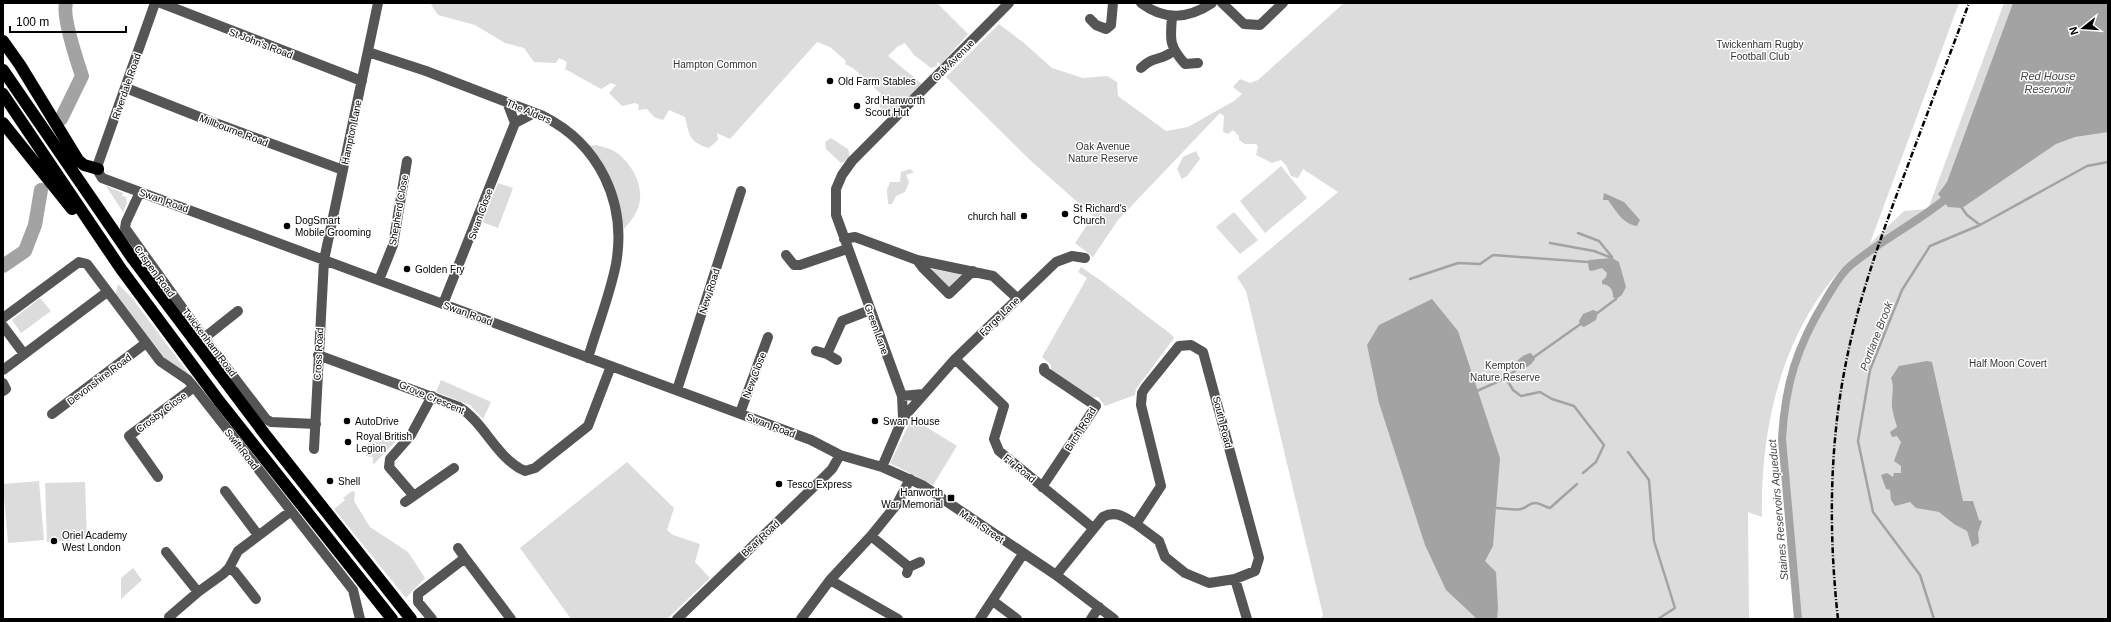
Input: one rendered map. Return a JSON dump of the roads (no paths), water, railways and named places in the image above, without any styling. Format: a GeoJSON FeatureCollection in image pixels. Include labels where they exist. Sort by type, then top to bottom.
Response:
{"type":"FeatureCollection","features":[{"type":"Feature","properties":{"kind":"highway"},"geometry":{"type":"LineString","coordinates":[[3,41],[20,64],[78,160],[84,166],[98,170]]}},
{"type":"Feature","properties":{"kind":"highway"},"geometry":{"type":"LineString","coordinates":[[3,59],[37,120]]}},
{"type":"Feature","properties":{"kind":"highway","name":"Twickenham Road"},"geometry":{"type":"LineString","coordinates":[[3,70],[133,259],[267,437],[412,619]]}},
{"type":"Feature","properties":{"kind":"highway"},"geometry":{"type":"LineString","coordinates":[[3,94],[121,269]]}},
{"type":"Feature","properties":{"kind":"highway"},"geometry":{"type":"LineString","coordinates":[[3,123],[121,269],[220,401],[392,619]]}},
{"type":"Feature","properties":{"kind":"street","name":"Riverdale Road"},"geometry":{"type":"LineString","coordinates":[[98,170],[98,164],[155,3]]}},
{"type":"Feature","properties":{"kind":"street","name":"St John's Road"},"geometry":{"type":"LineString","coordinates":[[160,3],[362,81]]}},
{"type":"Feature","properties":{"kind":"street","name":"Hampton Lane"},"geometry":{"type":"LineString","coordinates":[[324,260],[378,3]]}},
{"type":"Feature","properties":{"kind":"street","name":"Oak Avenue"},"geometry":{"type":"LineString","coordinates":[[836,189],[842,175],[852,162],[1008,3]]}},
{"type":"Feature","properties":{"kind":"street"},"geometry":{"type":"LineString","coordinates":[[1090,19],[1096,25],[1106,29],[1111,25],[1112,3]]}},
{"type":"Feature","properties":{"kind":"street"},"geometry":{"type":"LineString","coordinates":[[1141,3],[1172,18],[1198,12],[1212,3]]}},
{"type":"Feature","properties":{"kind":"street"},"geometry":{"type":"LineString","coordinates":[[1222,3],[1244,24],[1260,25],[1283,3]]}},
{"type":"Feature","properties":{"kind":"street"},"geometry":{"type":"LineString","coordinates":[[1172,18],[1170,42],[1173,51],[1184,68],[1198,63]]}},
{"type":"Feature","properties":{"kind":"street"},"geometry":{"type":"LineString","coordinates":[[1142,68],[1150,60],[1166,58],[1173,51]]}},
{"type":"Feature","properties":{"kind":"street","name":"The Alders"},"geometry":{"type":"LineString","coordinates":[[368,52],[534,112],[556,123],[582,144],[603,173],[609,185],[616,211],[618,234],[616,264],[588,358]]}},
{"type":"Feature","properties":{"kind":"street","name":"Millbourne Road"},"geometry":{"type":"LineString","coordinates":[[126,88],[207,120],[343,170]]}},
{"type":"Feature","properties":{"kind":"street"},"geometry":{"type":"LineString","coordinates":[[507,102],[516,123],[534,112]]}},
{"type":"Feature","properties":{"kind":"street","name":"Swan Close"},"geometry":{"type":"LineString","coordinates":[[443,304],[516,123]]}},
{"type":"Feature","properties":{"kind":"street","name":"Shepherd Close"},"geometry":{"type":"LineString","coordinates":[[379,280],[393,245],[407,161]]}},
{"type":"Feature","properties":{"kind":"street","name":"Swan Road"},"geometry":{"type":"LineString","coordinates":[[98,170],[102,178],[740,413],[822,444],[840,455]]}},
{"type":"Feature","properties":{"kind":"street","name":"Green Lane"},"geometry":{"type":"LineString","coordinates":[[836,189],[836,215],[847,249],[902,396],[903,418],[882,467]]}},
{"type":"Feature","properties":{"kind":"street","name":"New Road"},"geometry":{"type":"LineString","coordinates":[[677,390],[741,191]]}},
{"type":"Feature","properties":{"kind":"street","name":"Crispen Road"},"geometry":{"type":"LineString","coordinates":[[140,192],[126,222],[125,228],[204,338],[266,419],[271,422],[316,424]]}},
{"type":"Feature","properties":{"kind":"street"},"geometry":{"type":"LineString","coordinates":[[844,239],[855,237],[870,241],[917,260],[993,276],[1017,298]]}},
{"type":"Feature","properties":{"kind":"street"},"geometry":{"type":"LineString","coordinates":[[786,255],[794,265],[800,265],[847,249]]}},
{"type":"Feature","properties":{"kind":"street","name":"Forge Lane"},"geometry":{"type":"LineString","coordinates":[[903,418],[955,359],[1056,262],[1072,256],[1085,258]]}},
{"type":"Feature","properties":{"kind":"street","name":"Cross Road"},"geometry":{"type":"LineString","coordinates":[[314,449],[324,260]]}},
{"type":"Feature","properties":{"kind":"street"},"geometry":{"type":"LineString","coordinates":[[917,260],[949,294],[973,271]]}},
{"type":"Feature","properties":{"kind":"street","name":"Swift Road"},"geometry":{"type":"LineString","coordinates":[[3,318],[79,262],[87,264],[160,361],[188,380],[194,387],[353,590],[360,619]]}},
{"type":"Feature","properties":{"kind":"street"},"geometry":{"type":"LineString","coordinates":[[3,370],[107,292]]}},
{"type":"Feature","properties":{"kind":"street"},"geometry":{"type":"LineString","coordinates":[[826,354],[842,321],[870,310]]}},
{"type":"Feature","properties":{"kind":"street"},"geometry":{"type":"LineString","coordinates":[[204,338],[238,311]]}},
{"type":"Feature","properties":{"kind":"street"},"geometry":{"type":"LineString","coordinates":[[3,326],[24,354]]}},
{"type":"Feature","properties":{"kind":"street","name":"New Close"},"geometry":{"type":"LineString","coordinates":[[740,413],[768,337]]}},
{"type":"Feature","properties":{"kind":"street","name":"Devonshire Road"},"geometry":{"type":"LineString","coordinates":[[52,414],[146,344]]}},
{"type":"Feature","properties":{"kind":"street","name":"South Road"},"geometry":{"type":"LineString","coordinates":[[1056,575],[1093,528],[1103,517],[1110,513],[1119,514],[1136,524],[1159,541],[1165,557],[1185,573],[1209,583],[1235,579],[1255,571],[1259,558],[1203,352],[1191,345],[1179,346],[1142,393],[1142,405],[1161,486],[1136,524]]}},
{"type":"Feature","properties":{"kind":"street"},"geometry":{"type":"LineString","coordinates":[[816,351],[837,360]]}},
{"type":"Feature","properties":{"kind":"street","name":"Grove Crescent"},"geometry":{"type":"LineString","coordinates":[[318,355],[459,407],[471,414],[513,466],[525,471],[535,468],[588,426],[611,366]]}},
{"type":"Feature","properties":{"kind":"street","name":"Fir Road"},"geometry":{"type":"LineString","coordinates":[[955,359],[1004,406],[994,439],[999,451],[1093,528]]}},
{"type":"Feature","properties":{"kind":"street","name":"Birch Road"},"geometry":{"type":"LineString","coordinates":[[1042,487],[1096,406],[1044,371],[1044,368]]}},
{"type":"Feature","properties":{"kind":"street"},"geometry":{"type":"LineString","coordinates":[[3,383],[6,389],[3,391]]}},
{"type":"Feature","properties":{"kind":"street","name":"Crosby Close"},"geometry":{"type":"LineString","coordinates":[[158,477],[129,436],[194,387]]}},
{"type":"Feature","properties":{"kind":"street"},"geometry":{"type":"LineString","coordinates":[[902,396],[923,394]]}},
{"type":"Feature","properties":{"kind":"street"},"geometry":{"type":"LineString","coordinates":[[413,495],[389,467],[390,459],[411,435],[432,396]]}},
{"type":"Feature","properties":{"kind":"street","name":"Main Street"},"geometry":{"type":"LineString","coordinates":[[840,455],[882,467],[910,479],[1056,575],[1099,606],[1114,619]]}},
{"type":"Feature","properties":{"kind":"street","name":"Bear Road"},"geometry":{"type":"LineString","coordinates":[[677,619],[824,478],[832,469],[840,455]]}},
{"type":"Feature","properties":{"kind":"street"},"geometry":{"type":"LineString","coordinates":[[405,502],[454,468]]}},
{"type":"Feature","properties":{"kind":"street"},"geometry":{"type":"LineString","coordinates":[[801,619],[830,580],[871,536],[897,504],[910,479]]}},
{"type":"Feature","properties":{"kind":"street"},"geometry":{"type":"LineString","coordinates":[[225,491],[258,536]]}},
{"type":"Feature","properties":{"kind":"street"},"geometry":{"type":"LineString","coordinates":[[169,617],[229,568],[238,551],[291,511]]}},
{"type":"Feature","properties":{"kind":"street"},"geometry":{"type":"LineString","coordinates":[[871,536],[908,570],[920,562]]}},
{"type":"Feature","properties":{"kind":"street"},"geometry":{"type":"LineString","coordinates":[[458,548],[511,619]]}},
{"type":"Feature","properties":{"kind":"street"},"geometry":{"type":"LineString","coordinates":[[166,552],[198,592]]}},
{"type":"Feature","properties":{"kind":"street"},"geometry":{"type":"LineString","coordinates":[[980,619],[1023,554]]}},
{"type":"Feature","properties":{"kind":"street"},"geometry":{"type":"LineString","coordinates":[[432,619],[418,602],[418,594],[465,558]]}},
{"type":"Feature","properties":{"kind":"street"},"geometry":{"type":"LineString","coordinates":[[229,568],[235,572],[256,599]]}},
{"type":"Feature","properties":{"kind":"street"},"geometry":{"type":"LineString","coordinates":[[1235,579],[1247,619]]}},
{"type":"Feature","properties":{"kind":"street"},"geometry":{"type":"LineString","coordinates":[[830,580],[898,619]]}},
{"type":"Feature","properties":{"kind":"street"},"geometry":{"type":"LineString","coordinates":[[993,601],[1017,619]]}},
{"type":"Feature","properties":{"kind":"street"},"geometry":{"type":"LineString","coordinates":[[1091,619],[1099,606]]}},
{"type":"Feature","properties":{"kind":"water","name":"Red House Reservoir"},"geometry":{"type":"Polygon","coordinates":[[[2013,3],[2108,3],[2108,132],[2075,137],[2056,144],[1962,208],[1948,207],[1938,194],[1947,182],[2013,3]]]}},
{"type":"Feature","properties":{"kind":"water"},"geometry":{"type":"Polygon","coordinates":[[[1604,193],[1624,202],[1640,220],[1637,226],[1624,220],[1608,200],[1603,200],[1604,193]]]}},
{"type":"Feature","properties":{"kind":"water"},"geometry":{"type":"Polygon","coordinates":[[[1612,258],[1619,262],[1626,287],[1622,295],[1616,299],[1613,297],[1610,288],[1607,285],[1602,284],[1602,281],[1606,277],[1607,273],[1602,268],[1592,271],[1589,270],[1588,262],[1589,260],[1612,258]]]}},
{"type":"Feature","properties":{"kind":"water"},"geometry":{"type":"Polygon","coordinates":[[[1432,299],[1458,331],[1500,458],[1493,546],[1485,561],[1496,572],[1498,608],[1497,619],[1477,619],[1446,590],[1425,545],[1379,403],[1367,345],[1379,325],[1432,299]]]}},
{"type":"Feature","properties":{"kind":"water"},"geometry":{"type":"Polygon","coordinates":[[[1593,310],[1598,312],[1596,320],[1584,327],[1580,325],[1579,321],[1583,314],[1593,310]]]}},
{"type":"Feature","properties":{"kind":"water"},"geometry":{"type":"Polygon","coordinates":[[[1531,353],[1535,359],[1529,366],[1518,370],[1513,368],[1520,358],[1531,353]]]}},
{"type":"Feature","properties":{"kind":"water"},"geometry":{"type":"Polygon","coordinates":[[[1927,361],[1932,362],[1963,501],[1973,501],[1979,520],[1982,521],[1978,533],[1979,543],[1972,547],[1967,531],[1954,524],[1939,512],[1916,508],[1910,502],[1895,506],[1891,500],[1890,490],[1886,489],[1881,475],[1887,473],[1893,477],[1894,473],[1901,473],[1901,466],[1894,461],[1901,442],[1897,436],[1892,437],[1890,432],[1897,427],[1892,407],[1893,385],[1891,378],[1899,366],[1927,361]]]}},
{"type":"Feature","properties":{"kind":"waterway"},"geometry":{"type":"LineString","coordinates":[[61,119],[82,76],[68,28],[65,10],[66,3]]}},
{"type":"Feature","properties":{"kind":"waterway","name":"Portlane Brook"},"geometry":{"type":"LineString","coordinates":[[1934,619],[1920,575],[1873,512],[1858,441],[1870,370],[1902,290],[1930,246],[1980,225],[2087,166],[2108,162]]}},
{"type":"Feature","properties":{"kind":"waterway"},"geometry":{"type":"LineString","coordinates":[[3,266],[25,251],[35,225],[41,190]]}},
{"type":"Feature","properties":{"kind":"waterway","name":"Staines Reservoirs Aqueduct"},"geometry":{"type":"LineString","coordinates":[[1798,619],[1782,439],[1786,401],[1794,366],[1807,333],[1843,273],[1862,256],[1943,201]]}},
{"type":"Feature","properties":{"kind":"waterway"},"geometry":{"type":"LineString","coordinates":[[1962,208],[1967,215],[1980,225]]}},
{"type":"Feature","properties":{"kind":"waterway"},"geometry":{"type":"LineString","coordinates":[[1578,233],[1599,241],[1612,257]]}},
{"type":"Feature","properties":{"kind":"waterway"},"geometry":{"type":"LineString","coordinates":[[1550,243],[1594,251],[1612,258]]}},
{"type":"Feature","properties":{"kind":"waterway"},"geometry":{"type":"LineString","coordinates":[[1410,279],[1458,263],[1480,264],[1493,255],[1588,262]]}},
{"type":"Feature","properties":{"kind":"waterway"},"geometry":{"type":"LineString","coordinates":[[1596,314],[1616,299]]}},
{"type":"Feature","properties":{"kind":"waterway"},"geometry":{"type":"LineString","coordinates":[[1534,357],[1582,323]]}},
{"type":"Feature","properties":{"kind":"waterway"},"geometry":{"type":"LineString","coordinates":[[1477,391],[1506,378],[1518,368]]}},
{"type":"Feature","properties":{"kind":"waterway"},"geometry":{"type":"LineString","coordinates":[[1506,378],[1513,390],[1521,396],[1540,392],[1552,399],[1574,406],[1604,445],[1596,462],[1583,473]]}},
{"type":"Feature","properties":{"kind":"waterway"},"geometry":{"type":"LineString","coordinates":[[1628,452],[1649,480],[1654,541],[1675,608],[1658,619]]}},
{"type":"Feature","properties":{"kind":"waterway"},"geometry":{"type":"LineString","coordinates":[[1496,508],[1518,510],[1535,503],[1550,508],[1577,484]]}},
{"type":"Feature","properties":{"kind":"railway"},"geometry":{"type":"LineString","coordinates":[[1838,619],[1833,558],[1833,465],[1839,403],[1849,346],[1863,293],[1880,242],[1969,3]]}},
{"type":"Feature","properties":{"kind":"place","name":"Old Farm Stables"},"geometry":{"type":"Point","coordinates":[830,81]}},
{"type":"Feature","properties":{"kind":"place","name":"3rd Hanworth Scout Hut"},"geometry":{"type":"Point","coordinates":[857,106]}},
{"type":"Feature","properties":{"kind":"place","name":"St Richard's Church"},"geometry":{"type":"Point","coordinates":[1065,214]}},
{"type":"Feature","properties":{"kind":"place","name":"church hall"},"geometry":{"type":"Point","coordinates":[1024,216]}},
{"type":"Feature","properties":{"kind":"place","name":"DogSmart Mobile Grooming"},"geometry":{"type":"Point","coordinates":[287,226]}},
{"type":"Feature","properties":{"kind":"place","name":"Golden Fry"},"geometry":{"type":"Point","coordinates":[407,269]}},
{"type":"Feature","properties":{"kind":"place","name":"AutoDrive"},"geometry":{"type":"Point","coordinates":[347,421]}},
{"type":"Feature","properties":{"kind":"place","name":"Swan House"},"geometry":{"type":"Point","coordinates":[875,421]}},
{"type":"Feature","properties":{"kind":"place","name":"Royal British Legion"},"geometry":{"type":"Point","coordinates":[348,442]}},
{"type":"Feature","properties":{"kind":"place","name":"Shell"},"geometry":{"type":"Point","coordinates":[330,481]}},
{"type":"Feature","properties":{"kind":"place","name":"Tesco Express"},"geometry":{"type":"Point","coordinates":[779,484]}},
{"type":"Feature","properties":{"kind":"place","name":"Hanworth War Memorial"},"geometry":{"type":"Point","coordinates":[951,498]}},
{"type":"Feature","properties":{"kind":"place","name":"Oriel Academy West London"},"geometry":{"type":"Point","coordinates":[54,541]}},
{"type":"Feature","properties":{"kind":"park label","name":"Twickenham Rugby Football Club"},"geometry":{"type":"Point","coordinates":[1760,50]}},
{"type":"Feature","properties":{"kind":"park label","name":"Hampton Common"},"geometry":{"type":"Point","coordinates":[715,64]}},
{"type":"Feature","properties":{"kind":"park label","name":"Oak Avenue Nature Reserve"},"geometry":{"type":"Point","coordinates":[1103,152]}},
{"type":"Feature","properties":{"kind":"park label","name":"Half Moon Covert"},"geometry":{"type":"Point","coordinates":[2008,363]}},
{"type":"Feature","properties":{"kind":"park label","name":"Kempton Nature Reserve"},"geometry":{"type":"Point","coordinates":[1505,370]}}]}
